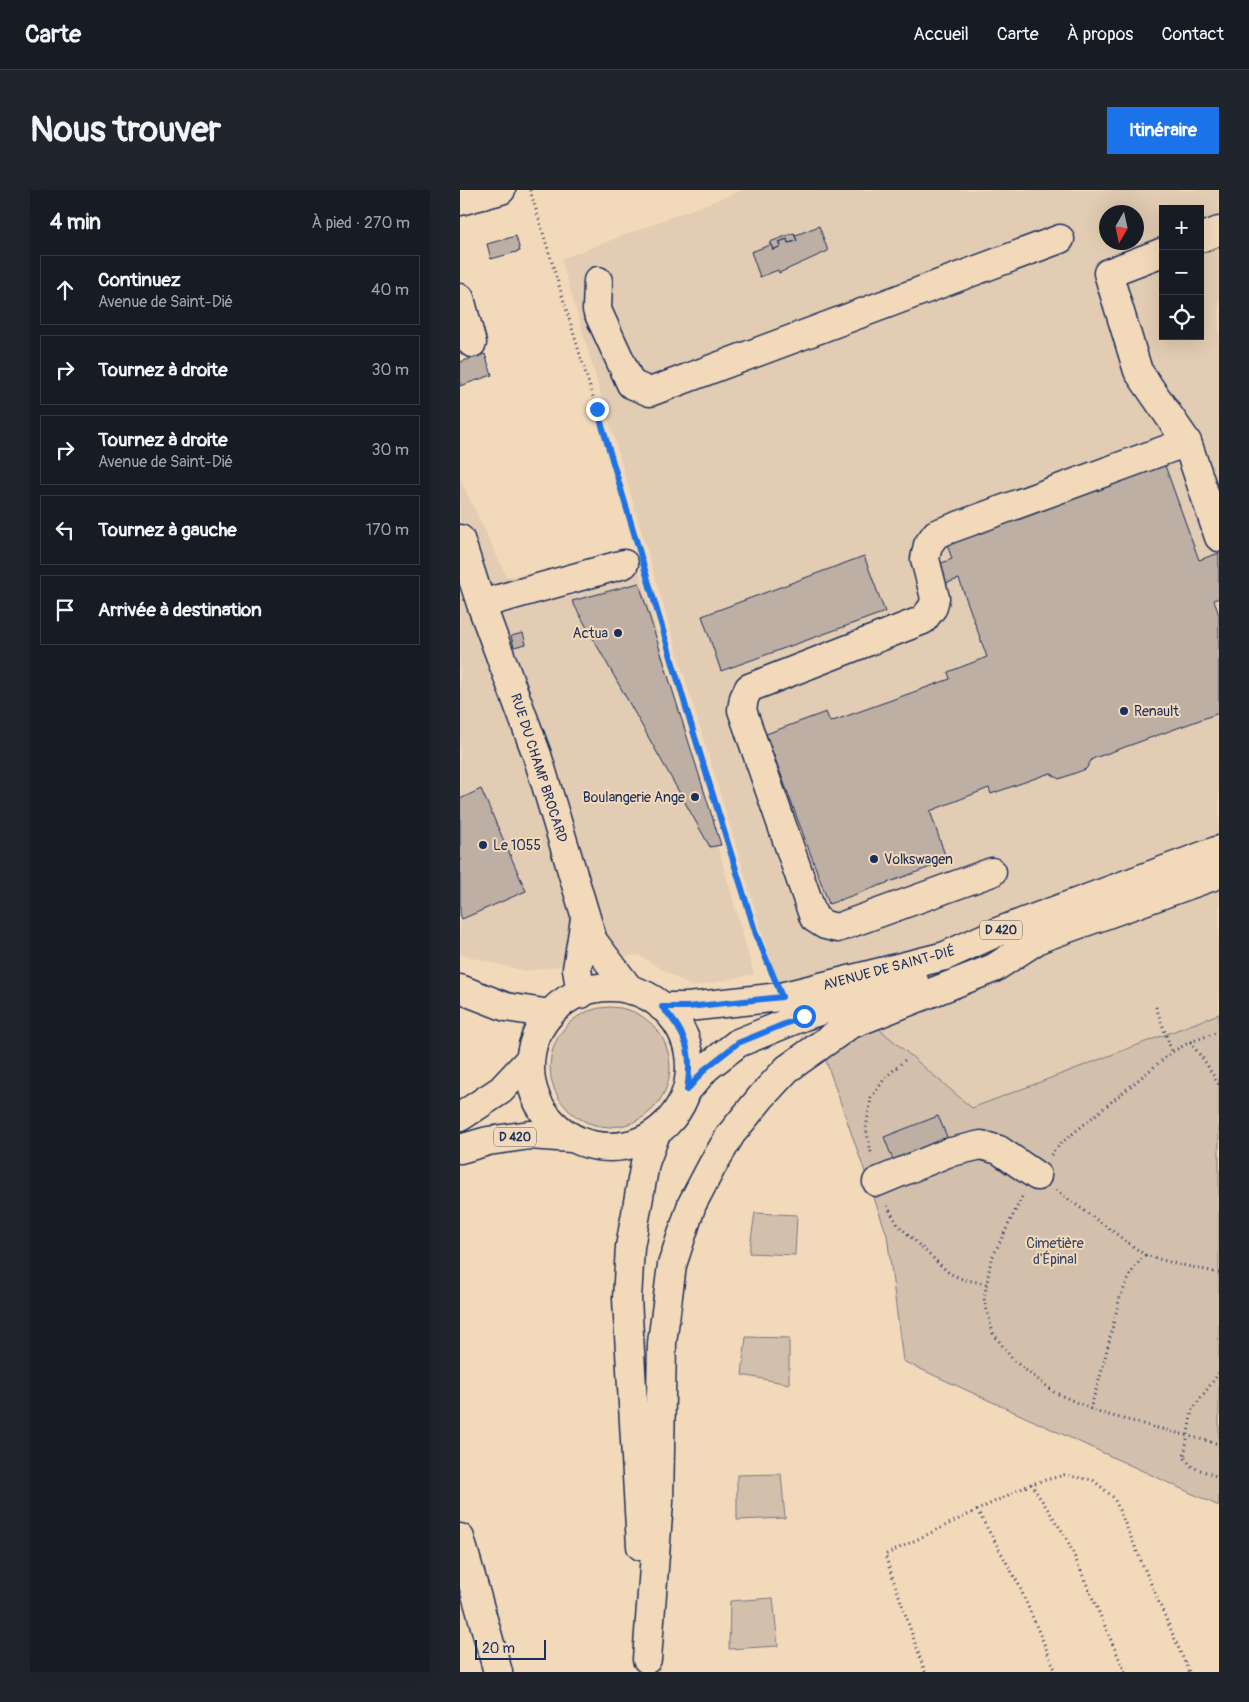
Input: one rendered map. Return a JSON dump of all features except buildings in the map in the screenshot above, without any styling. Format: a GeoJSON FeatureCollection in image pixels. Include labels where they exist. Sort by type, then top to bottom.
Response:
{"type":"FeatureCollection","features":[{"type":"Feature","properties":{"kind":"main road"},"geometry":{"type":"LineString","coordinates":[[460,201],[501,190]]}},
{"type":"Feature","properties":{"kind":"main road"},"geometry":{"type":"LineString","coordinates":[[1204,237],[1219,231]]}},
{"type":"Feature","properties":{"kind":"main road"},"geometry":{"type":"LineString","coordinates":[[598,281],[597,310],[630,384],[650,392],[1060,239]]}},
{"type":"Feature","properties":{"kind":"main road"},"geometry":{"type":"LineString","coordinates":[[1159,254],[1108,273],[1138,371],[1187,442],[1219,537]]}},
{"type":"Feature","properties":{"kind":"main road"},"geometry":{"type":"LineString","coordinates":[[460,298],[472,343]]}},
{"type":"Feature","properties":{"kind":"main road"},"geometry":{"type":"LineString","coordinates":[[992,872],[838,928],[825,925],[814,918],[742,710],[744,698],[750,688],[923,620],[933,607],[935,598],[925,559],[928,546],[936,534],[1187,442]]}},
{"type":"Feature","properties":{"kind":"main road","name":"RUE DU CHAMP BROCARD"},"geometry":{"type":"LineString","coordinates":[[460,539],[481,604],[537,755],[593,941],[630,990]]}},
{"type":"Feature","properties":{"kind":"main road"},"geometry":{"type":"LineString","coordinates":[[481,604],[636,562]]}},
{"type":"Feature","properties":{"kind":"main road","name":"AVENUE DE SAINT-DIÉ"},"geometry":{"type":"LineString","coordinates":[[662,1007],[688,1007],[782,997],[945,956],[1000,931],[1219,850]]}},
{"type":"Feature","properties":{"kind":"main road","name":"AVENUE DE SAINT-DIÉ"},"geometry":{"type":"LineString","coordinates":[[687,1090],[706,1068],[738,1043],[804,1016],[955,968],[1219,874]]}},
{"type":"Feature","properties":{"kind":"main road"},"geometry":{"type":"LineString","coordinates":[[580,994],[577,969],[586,915]]}},
{"type":"Feature","properties":{"kind":"main road"},"geometry":{"type":"LineString","coordinates":[[647,1666],[659,1502],[662,1344],[672,1265],[692,1204],[712,1166],[731,1134],[787,1069],[849,1025],[994,968],[1040,938]]}},
{"type":"Feature","properties":{"kind":"main road"},"geometry":{"type":"LineString","coordinates":[[608,987],[630,990],[647,996],[675,1020],[684,1036],[689,1053],[690,1072],[687,1090],[676,1114],[656,1133],[636,1143],[614,1147],[592,1146],[571,1138],[552,1124],[539,1104],[531,1082],[530,1058],[540,1027],[550,1014],[567,1000],[587,991],[608,987]]}},
{"type":"Feature","properties":{"kind":"main road"},"geometry":{"type":"LineString","coordinates":[[460,989],[506,1007],[550,1014]]}},
{"type":"Feature","properties":{"kind":"main road"},"geometry":{"type":"LineString","coordinates":[[460,1117],[501,1090],[530,1058]]}},
{"type":"Feature","properties":{"kind":"main road"},"geometry":{"type":"LineString","coordinates":[[647,1666],[627,1299],[630,1247],[638,1200],[645,1163],[656,1133]]}},
{"type":"Feature","properties":{"kind":"main road","name":"D 420"},"geometry":{"type":"LineString","coordinates":[[460,1149],[488,1141],[530,1135],[571,1138]]}},
{"type":"Feature","properties":{"kind":"main road"},"geometry":{"type":"LineString","coordinates":[[877,1182],[947,1153],[981,1145],[1000,1150],[1037,1176]]}},
{"type":"Feature","properties":{"kind":"main road"},"geometry":{"type":"LineString","coordinates":[[460,1538],[498,1672]]}},
{"type":"Feature","properties":{"kind":"path"},"geometry":{"type":"LineString","coordinates":[[530,190],[636,562],[756,934],[782,997]]}},
{"type":"Feature","properties":{"kind":"path"},"geometry":{"type":"LineString","coordinates":[[1156,1007],[1172,1052]]}},
{"type":"Feature","properties":{"kind":"path"},"geometry":{"type":"LineString","coordinates":[[1219,1032],[1190,1042],[1172,1052],[1059,1146],[1023,1194],[991,1260],[984,1300],[993,1333],[1013,1360],[1054,1392],[1097,1412],[1219,1444]]}},
{"type":"Feature","properties":{"kind":"path"},"geometry":{"type":"LineString","coordinates":[[1190,1042],[1206,1063],[1219,1085]]}},
{"type":"Feature","properties":{"kind":"path"},"geometry":{"type":"LineString","coordinates":[[1037,1176],[1144,1255],[1219,1273]]}},
{"type":"Feature","properties":{"kind":"path"},"geometry":{"type":"LineString","coordinates":[[1090,1409],[1101,1374],[1120,1297],[1134,1268],[1144,1255]]}},
{"type":"Feature","properties":{"kind":"path"},"geometry":{"type":"LineString","coordinates":[[1219,1373],[1192,1410],[1184,1457],[1192,1467],[1219,1477]]}},
{"type":"Feature","properties":{"kind":"path"},"geometry":{"type":"LineString","coordinates":[[925,1672],[885,1555],[1031,1484],[1064,1475],[1093,1480],[1114,1498],[1189,1672]]}},
{"type":"Feature","properties":{"kind":"path"},"geometry":{"type":"LineString","coordinates":[[1031,1484],[1066,1537],[1125,1672]]}},
{"type":"Feature","properties":{"kind":"path"},"geometry":{"type":"LineString","coordinates":[[977,1510],[1018,1583],[1056,1672]]}},
{"type":"Feature","properties":{"kind":"shaded area"},"geometry":{"type":"Polygon","coordinates":[[[743,190],[1219,190],[1219,1014],[972,1108],[877,1027],[824,1055],[805,1059],[798,1025],[782,998],[561,259],[743,190]]]}},
{"type":"Feature","properties":{"kind":"shaded area"},"geometry":{"type":"Polygon","coordinates":[[[460,479],[507,577],[635,555],[754,974],[692,987],[638,955],[525,971],[460,953],[460,479]]]}},
{"type":"Feature","properties":{"kind":"green space"},"geometry":{"type":"Polygon","coordinates":[[[610,1007],[633,1012],[643,1017],[652,1025],[660,1034],[665,1044],[670,1067],[665,1090],[660,1100],[652,1109],[643,1117],[633,1122],[610,1127],[587,1122],[577,1117],[568,1109],[560,1100],[555,1090],[550,1067],[555,1044],[560,1034],[568,1025],[577,1017],[587,1012],[610,1007]]]}},
{"type":"Feature","properties":{"kind":"green space","name":"Cimetière d'Épinal"},"geometry":{"type":"Polygon","coordinates":[[[1219,1014],[1219,1506],[903,1361],[887,1235],[824,1055],[877,1027],[972,1108],[1219,1014]]]}},
{"type":"Feature","properties":{"kind":"green space"},"geometry":{"type":"Polygon","coordinates":[[[755,1213],[797,1215],[795,1255],[749,1253],[755,1213]]]}},
{"type":"Feature","properties":{"kind":"green space"},"geometry":{"type":"Polygon","coordinates":[[[746,1337],[789,1338],[789,1384],[742,1375],[746,1337]]]}},
{"type":"Feature","properties":{"kind":"green space"},"geometry":{"type":"Polygon","coordinates":[[[781,1474],[785,1518],[737,1520],[737,1475],[781,1474]]]}},
{"type":"Feature","properties":{"kind":"green space"},"geometry":{"type":"Polygon","coordinates":[[[773,1598],[778,1646],[729,1649],[730,1601],[773,1598]]]}},
{"type":"Feature","properties":{"kind":"place","name":"Actua"},"geometry":{"type":"Point","coordinates":[618,633]}},
{"type":"Feature","properties":{"kind":"place","name":"Renault"},"geometry":{"type":"Point","coordinates":[1124,711]}},
{"type":"Feature","properties":{"kind":"place","name":"Boulangerie Ange"},"geometry":{"type":"Point","coordinates":[695,797]}},
{"type":"Feature","properties":{"kind":"place","name":"Le 1055"},"geometry":{"type":"Point","coordinates":[483,845]}},
{"type":"Feature","properties":{"kind":"place","name":"Volkswagen"},"geometry":{"type":"Point","coordinates":[874,859]}},
{"type":"Feature","properties":{"kind":"route"},"geometry":{"type":"LineString","coordinates":[[597,409],[756,934],[782,997],[688,1007],[662,1007],[675,1020],[684,1036],[689,1053],[690,1072],[687,1090],[706,1068],[738,1043],[804,1016]]}}]}
